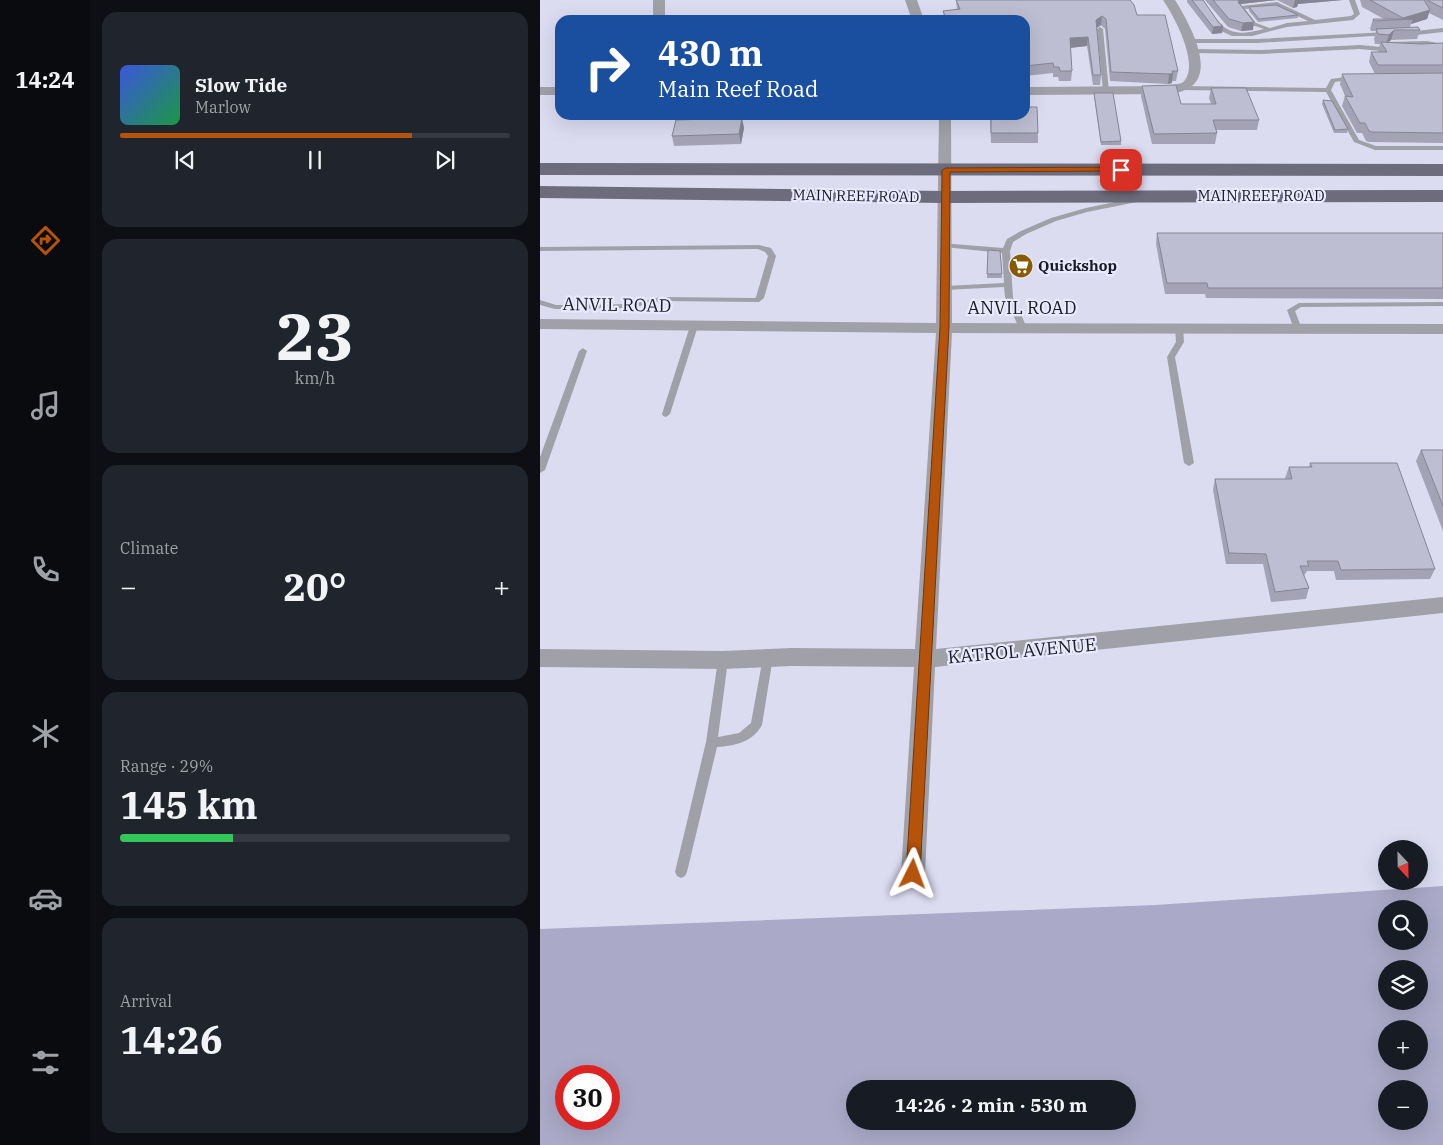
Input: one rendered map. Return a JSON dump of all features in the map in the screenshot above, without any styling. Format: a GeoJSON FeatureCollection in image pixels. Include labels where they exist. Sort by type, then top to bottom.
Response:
{"type":"FeatureCollection","features":[{"type":"Feature","properties":{"kind":"main road","name":"MAIN REEF ROAD"},"geometry":{"type":"LineString","coordinates":[[540,169],[1443,170]]}},
{"type":"Feature","properties":{"kind":"main road","name":"MAIN REEF ROAD"},"geometry":{"type":"LineString","coordinates":[[540,192],[945,197],[1443,196]]}},
{"type":"Feature","properties":{"kind":"street"},"geometry":{"type":"LineString","coordinates":[[659,0],[659,15]]}},
{"type":"Feature","properties":{"kind":"street"},"geometry":{"type":"LineString","coordinates":[[911,0],[916,15]]}},
{"type":"Feature","properties":{"kind":"street"},"geometry":{"type":"LineString","coordinates":[[1030,91],[1164,90],[1185,86],[1192,80],[1196,69],[1181,18],[1169,0]]}},
{"type":"Feature","properties":{"kind":"street"},"geometry":{"type":"LineString","coordinates":[[540,91],[555,91]]}},
{"type":"Feature","properties":{"kind":"street"},"geometry":{"type":"LineString","coordinates":[[913,874],[944,327],[945,120]]}},
{"type":"Feature","properties":{"kind":"street","name":"ANVIL ROAD"},"geometry":{"type":"LineString","coordinates":[[540,324],[1443,329]]}},
{"type":"Feature","properties":{"kind":"street","name":"KATROL AVENUE"},"geometry":{"type":"LineString","coordinates":[[540,658],[723,660],[768,657],[925,658],[1005,654],[1443,605]]}},
{"type":"Feature","properties":{"kind":"lane"},"geometry":{"type":"LineString","coordinates":[[1200,0],[1221,30],[1228,34],[1252,34],[1310,22],[1355,18],[1357,14],[1352,0]]}},
{"type":"Feature","properties":{"kind":"lane"},"geometry":{"type":"LineString","coordinates":[[1272,30],[1254,24],[1240,8],[1277,4],[1310,22],[1323,36]]}},
{"type":"Feature","properties":{"kind":"lane"},"geometry":{"type":"LineString","coordinates":[[1100,28],[1106,91]]}},
{"type":"Feature","properties":{"kind":"lane"},"geometry":{"type":"LineString","coordinates":[[1401,34],[1443,30]]}},
{"type":"Feature","properties":{"kind":"lane"},"geometry":{"type":"LineString","coordinates":[[1428,31],[1440,46]]}},
{"type":"Feature","properties":{"kind":"lane"},"geometry":{"type":"LineString","coordinates":[[1190,46],[1323,36],[1392,34]]}},
{"type":"Feature","properties":{"kind":"lane"},"geometry":{"type":"LineString","coordinates":[[1357,35],[1365,47]]}},
{"type":"Feature","properties":{"kind":"lane"},"geometry":{"type":"LineString","coordinates":[[1190,46],[1261,52],[1365,47],[1408,50],[1440,46]]}},
{"type":"Feature","properties":{"kind":"lane"},"geometry":{"type":"LineString","coordinates":[[1328,90],[1333,80],[1358,78]]}},
{"type":"Feature","properties":{"kind":"lane"},"geometry":{"type":"LineString","coordinates":[[1185,86],[1328,90]]}},
{"type":"Feature","properties":{"kind":"lane"},"geometry":{"type":"LineString","coordinates":[[1328,90],[1356,141],[1363,145],[1375,148],[1443,148]]}},
{"type":"Feature","properties":{"kind":"lane"},"geometry":{"type":"LineString","coordinates":[[1023,328],[1012,306],[1007,285],[1006,252],[1010,241],[1045,223],[1086,211],[1157,196]]}},
{"type":"Feature","properties":{"kind":"lane"},"geometry":{"type":"LineString","coordinates":[[944,245],[1006,252]]}},
{"type":"Feature","properties":{"kind":"lane"},"geometry":{"type":"LineString","coordinates":[[540,249],[759,247],[768,250],[772,256],[760,298],[756,300],[661,300],[632,306],[555,307],[540,302]]}},
{"type":"Feature","properties":{"kind":"lane"},"geometry":{"type":"LineString","coordinates":[[945,288],[1007,285]]}},
{"type":"Feature","properties":{"kind":"lane"},"geometry":{"type":"LineString","coordinates":[[1298,329],[1290,310],[1299,305],[1443,304]]}},
{"type":"Feature","properties":{"kind":"lane"},"geometry":{"type":"LineString","coordinates":[[666,414],[694,326]]}},
{"type":"Feature","properties":{"kind":"lane"},"geometry":{"type":"LineString","coordinates":[[1179,328],[1180,342],[1171,357],[1189,463]]}},
{"type":"Feature","properties":{"kind":"lane"},"geometry":{"type":"LineString","coordinates":[[540,470],[583,350]]}},
{"type":"Feature","properties":{"kind":"lane"},"geometry":{"type":"LineString","coordinates":[[712,742],[734,740],[753,731],[756,725],[768,657]]}},
{"type":"Feature","properties":{"kind":"lane"},"geometry":{"type":"LineString","coordinates":[[681,872],[712,742],[723,660]]}},
{"type":"Feature","properties":{"kind":"shaded area"},"geometry":{"type":"Polygon","coordinates":[[[1443,886],[1443,1145],[540,1145],[540,929],[1155,905],[1382,890],[1428,890],[1428,887],[1443,886]]]}},
{"type":"Feature","properties":{"kind":"building"},"geometry":{"type":"Polygon","coordinates":[[[956,0],[1130,0],[1134,5],[1137,15],[1165,15],[1178,71],[1172,71],[1173,73],[1169,74],[1111,72],[1106,19],[1102,16],[1096,20],[1101,75],[1093,75],[1088,37],[1070,38],[1072,71],[1060,71],[1059,67],[1054,67],[1053,63],[1030,65],[1030,15],[945,15],[943,11],[960,9],[956,0]]]}},
{"type":"Feature","properties":{"kind":"building"},"geometry":{"type":"Polygon","coordinates":[[[1192,0],[1203,0],[1223,26],[1213,27],[1192,0]]]}},
{"type":"Feature","properties":{"kind":"building"},"geometry":{"type":"Polygon","coordinates":[[[1213,0],[1239,0],[1238,2],[1254,22],[1243,23],[1229,19],[1213,0]]]}},
{"type":"Feature","properties":{"kind":"building"},"geometry":{"type":"Polygon","coordinates":[[[1370,0],[1424,0],[1430,10],[1403,18],[1370,0]]]}},
{"type":"Feature","properties":{"kind":"building"},"geometry":{"type":"Polygon","coordinates":[[[1427,0],[1443,0],[1443,8],[1427,0]]]}},
{"type":"Feature","properties":{"kind":"building"},"geometry":{"type":"Polygon","coordinates":[[[1276,5],[1298,15],[1259,19],[1249,7],[1276,5]]]}},
{"type":"Feature","properties":{"kind":"building"},"geometry":{"type":"Polygon","coordinates":[[[1373,19],[1413,19],[1374,21],[1373,19]]]}},
{"type":"Feature","properties":{"kind":"building"},"geometry":{"type":"Polygon","coordinates":[[[1418,27],[1420,30],[1394,30],[1389,35],[1378,34],[1376,29],[1418,27]]]}},
{"type":"Feature","properties":{"kind":"building"},"geometry":{"type":"Polygon","coordinates":[[[1381,42],[1443,43],[1443,65],[1378,65],[1371,52],[1387,52],[1381,42]]]}},
{"type":"Feature","properties":{"kind":"building"},"geometry":{"type":"Polygon","coordinates":[[[1443,73],[1443,133],[1369,131],[1365,123],[1360,123],[1345,96],[1353,97],[1342,74],[1443,73]]]}},
{"type":"Feature","properties":{"kind":"building"},"geometry":{"type":"Polygon","coordinates":[[[1176,85],[1181,104],[1216,104],[1211,88],[1246,88],[1259,120],[1213,120],[1217,133],[1154,134],[1142,86],[1176,85]]]}},
{"type":"Feature","properties":{"kind":"building"},"geometry":{"type":"Polygon","coordinates":[[[1094,93],[1113,93],[1121,141],[1101,142],[1094,93]]]}},
{"type":"Feature","properties":{"kind":"building"},"geometry":{"type":"Polygon","coordinates":[[[1323,100],[1332,101],[1348,129],[1335,130],[1323,100]]]}},
{"type":"Feature","properties":{"kind":"building"},"geometry":{"type":"Polygon","coordinates":[[[1030,107],[1037,107],[1038,133],[991,133],[991,120],[1030,120],[1030,107]]]}},
{"type":"Feature","properties":{"kind":"building"},"geometry":{"type":"Polygon","coordinates":[[[676,120],[742,120],[739,134],[672,136],[676,120]]]}},
{"type":"Feature","properties":{"kind":"building"},"geometry":{"type":"Polygon","coordinates":[[[1157,233],[1443,233],[1443,288],[1208,288],[1207,283],[1167,283],[1157,233]]]}},
{"type":"Feature","properties":{"kind":"building"},"geometry":{"type":"Polygon","coordinates":[[[988,250],[1000,251],[1002,274],[987,274],[988,250]]]}},
{"type":"Feature","properties":{"kind":"building"},"geometry":{"type":"Polygon","coordinates":[[[1421,450],[1443,450],[1443,506],[1421,450]]]}},
{"type":"Feature","properties":{"kind":"building"},"geometry":{"type":"Polygon","coordinates":[[[1310,463],[1397,463],[1435,569],[1341,570],[1338,561],[1307,561],[1309,566],[1300,566],[1309,588],[1275,592],[1266,554],[1229,553],[1215,479],[1292,479],[1289,467],[1312,467],[1310,463]]]}},
{"type":"Feature","properties":{"kind":"place","name":"Quickshop"},"geometry":{"type":"Point","coordinates":[1021,266]}},
{"type":"Feature","properties":{"kind":"route"},"geometry":{"type":"LineString","coordinates":[[913,874],[944,327],[946,170],[1121,170]]}}]}
